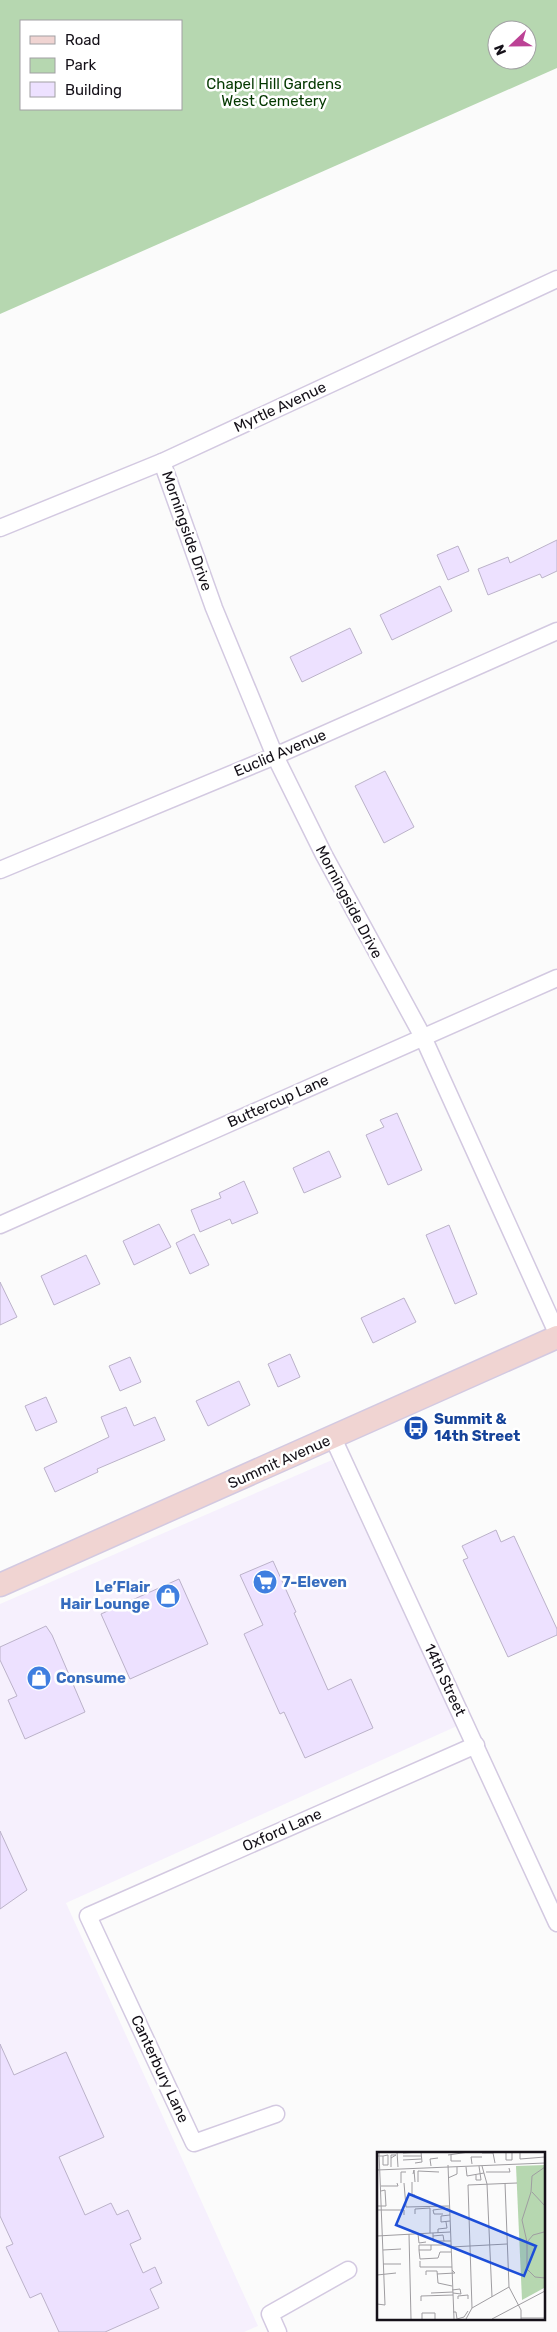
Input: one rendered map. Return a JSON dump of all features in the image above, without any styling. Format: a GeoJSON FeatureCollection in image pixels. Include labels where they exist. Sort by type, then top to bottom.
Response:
{"type":"FeatureCollection","features":[{"type":"Feature","properties":{"kind":"main road","name":"Summit Avenue"},"geometry":{"type":"LineString","coordinates":[[0,1585],[557,1337]]}},
{"type":"Feature","properties":{"kind":"street","name":"Myrtle Avenue"},"geometry":{"type":"LineString","coordinates":[[0,528],[162,462],[557,279]]}},
{"type":"Feature","properties":{"kind":"street","name":"Morningside Drive"},"geometry":{"type":"LineString","coordinates":[[162,462],[214,608],[275,756],[324,855],[423,1038],[557,1333]]}},
{"type":"Feature","properties":{"kind":"street","name":"Euclid Avenue"},"geometry":{"type":"LineString","coordinates":[[0,870],[275,756],[557,631]]}},
{"type":"Feature","properties":{"kind":"street","name":"Buttercup Lane"},"geometry":{"type":"LineString","coordinates":[[0,1225],[557,978]]}},
{"type":"Feature","properties":{"kind":"street","name":"14th Street"},"geometry":{"type":"LineString","coordinates":[[333,1438],[557,1923]]}},
{"type":"Feature","properties":{"kind":"street","name":"Oxford Lane"},"geometry":{"type":"LineString","coordinates":[[88,1916],[476,1745]]}},
{"type":"Feature","properties":{"kind":"street","name":"Canterbury Lane"},"geometry":{"type":"LineString","coordinates":[[88,1916],[194,2143],[276,2114]]}},
{"type":"Feature","properties":{"kind":"street"},"geometry":{"type":"LineString","coordinates":[[278,2332],[270,2314],[348,2270]]}},
{"type":"Feature","properties":{"kind":"shaded area"},"geometry":{"type":"Polygon","coordinates":[[[332,1460],[457,1726],[66,1903],[258,2326],[244,2332],[0,2332],[0,1604],[332,1460]]]}},
{"type":"Feature","properties":{"kind":"green space","name":"Chapel Hill Gardens West Cemetery"},"geometry":{"type":"Polygon","coordinates":[[[0,0],[557,0],[557,68],[0,314],[0,0]]]}},
{"type":"Feature","properties":{"kind":"building"},"geometry":{"type":"Polygon","coordinates":[[[557,540],[557,571],[542,578],[540,574],[488,595],[478,569],[508,557],[510,563],[557,540]]]}},
{"type":"Feature","properties":{"kind":"building"},"geometry":{"type":"Polygon","coordinates":[[[458,546],[469,571],[448,580],[437,555],[458,546]]]}},
{"type":"Feature","properties":{"kind":"building"},"geometry":{"type":"Polygon","coordinates":[[[440,586],[452,611],[392,640],[380,615],[440,586]]]}},
{"type":"Feature","properties":{"kind":"building"},"geometry":{"type":"Polygon","coordinates":[[[350,628],[362,653],[302,682],[290,657],[350,628]]]}},
{"type":"Feature","properties":{"kind":"building"},"geometry":{"type":"Polygon","coordinates":[[[385,771],[414,827],[384,843],[355,786],[385,771]]]}},
{"type":"Feature","properties":{"kind":"building"},"geometry":{"type":"Polygon","coordinates":[[[397,1113],[422,1170],[388,1185],[366,1135],[384,1127],[380,1120],[397,1113]]]}},
{"type":"Feature","properties":{"kind":"building"},"geometry":{"type":"Polygon","coordinates":[[[329,1151],[341,1177],[304,1193],[293,1168],[329,1151]]]}},
{"type":"Feature","properties":{"kind":"building"},"geometry":{"type":"Polygon","coordinates":[[[244,1181],[258,1213],[232,1224],[230,1219],[200,1232],[191,1210],[221,1198],[219,1193],[244,1181]]]}},
{"type":"Feature","properties":{"kind":"building"},"geometry":{"type":"Polygon","coordinates":[[[159,1224],[171,1247],[134,1265],[123,1241],[159,1224]]]}},
{"type":"Feature","properties":{"kind":"building"},"geometry":{"type":"Polygon","coordinates":[[[449,1225],[477,1294],[455,1304],[426,1235],[449,1225]]]}},
{"type":"Feature","properties":{"kind":"building"},"geometry":{"type":"Polygon","coordinates":[[[194,1234],[209,1265],[190,1274],[176,1243],[194,1234]]]}},
{"type":"Feature","properties":{"kind":"building"},"geometry":{"type":"Polygon","coordinates":[[[86,1255],[100,1284],[54,1305],[41,1276],[86,1255]]]}},
{"type":"Feature","properties":{"kind":"building"},"geometry":{"type":"Polygon","coordinates":[[[0,1282],[17,1317],[0,1325],[0,1282]]]}},
{"type":"Feature","properties":{"kind":"building"},"geometry":{"type":"Polygon","coordinates":[[[404,1298],[416,1322],[373,1343],[361,1318],[404,1298]]]}},
{"type":"Feature","properties":{"kind":"building"},"geometry":{"type":"Polygon","coordinates":[[[290,1354],[300,1377],[278,1387],[268,1364],[290,1354]]]}},
{"type":"Feature","properties":{"kind":"building"},"geometry":{"type":"Polygon","coordinates":[[[130,1357],[141,1382],[120,1391],[109,1366],[130,1357]]]}},
{"type":"Feature","properties":{"kind":"building"},"geometry":{"type":"Polygon","coordinates":[[[239,1381],[250,1405],[208,1426],[196,1401],[239,1381]]]}},
{"type":"Feature","properties":{"kind":"building"},"geometry":{"type":"Polygon","coordinates":[[[46,1397],[57,1422],[36,1431],[25,1406],[46,1397]]]}},
{"type":"Feature","properties":{"kind":"building"},"geometry":{"type":"Polygon","coordinates":[[[126,1407],[134,1426],[155,1417],[165,1440],[97,1469],[98,1472],[55,1492],[44,1468],[109,1437],[101,1417],[126,1407]]]}},
{"type":"Feature","properties":{"kind":"building"},"geometry":{"type":"Polygon","coordinates":[[[496,1530],[501,1542],[514,1536],[557,1629],[557,1635],[508,1657],[463,1560],[468,1558],[462,1546],[496,1530]]]}},
{"type":"Feature","properties":{"kind":"building"},"geometry":{"type":"Polygon","coordinates":[[[273,1561],[328,1690],[351,1679],[373,1728],[305,1758],[284,1712],[280,1714],[244,1634],[263,1625],[240,1575],[273,1561]]]}},
{"type":"Feature","properties":{"kind":"building"},"geometry":{"type":"Polygon","coordinates":[[[179,1579],[208,1644],[130,1679],[101,1614],[179,1579]]]}},
{"type":"Feature","properties":{"kind":"building","name":"Consume"},"geometry":{"type":"Polygon","coordinates":[[[46,1626],[52,1635],[85,1712],[25,1739],[8,1700],[17,1696],[0,1660],[0,1647],[46,1626]]]}},
{"type":"Feature","properties":{"kind":"building"},"geometry":{"type":"Polygon","coordinates":[[[0,1831],[27,1890],[0,1909],[0,1831]]]}},
{"type":"Feature","properties":{"kind":"building"},"geometry":{"type":"Polygon","coordinates":[[[0,2044],[14,2075],[66,2052],[104,2137],[59,2157],[85,2215],[111,2203],[117,2215],[128,2210],[141,2239],[130,2244],[143,2273],[155,2267],[162,2283],[150,2289],[159,2308],[105,2332],[59,2332],[41,2293],[30,2298],[6,2247],[13,2244],[0,2216],[0,2044]]]}},
{"type":"Feature","properties":{"kind":"place","name":"Summit & 14th Street"},"geometry":{"type":"Point","coordinates":[416,1428]}},
{"type":"Feature","properties":{"kind":"place","name":"7-Eleven"},"geometry":{"type":"Point","coordinates":[265,1582]}},
{"type":"Feature","properties":{"kind":"place","name":"Le’Flair Hair Lounge"},"geometry":{"type":"Point","coordinates":[168,1596]}},
{"type":"Feature","properties":{"kind":"place","name":"Consume"},"geometry":{"type":"Point","coordinates":[39,1678]}}]}
